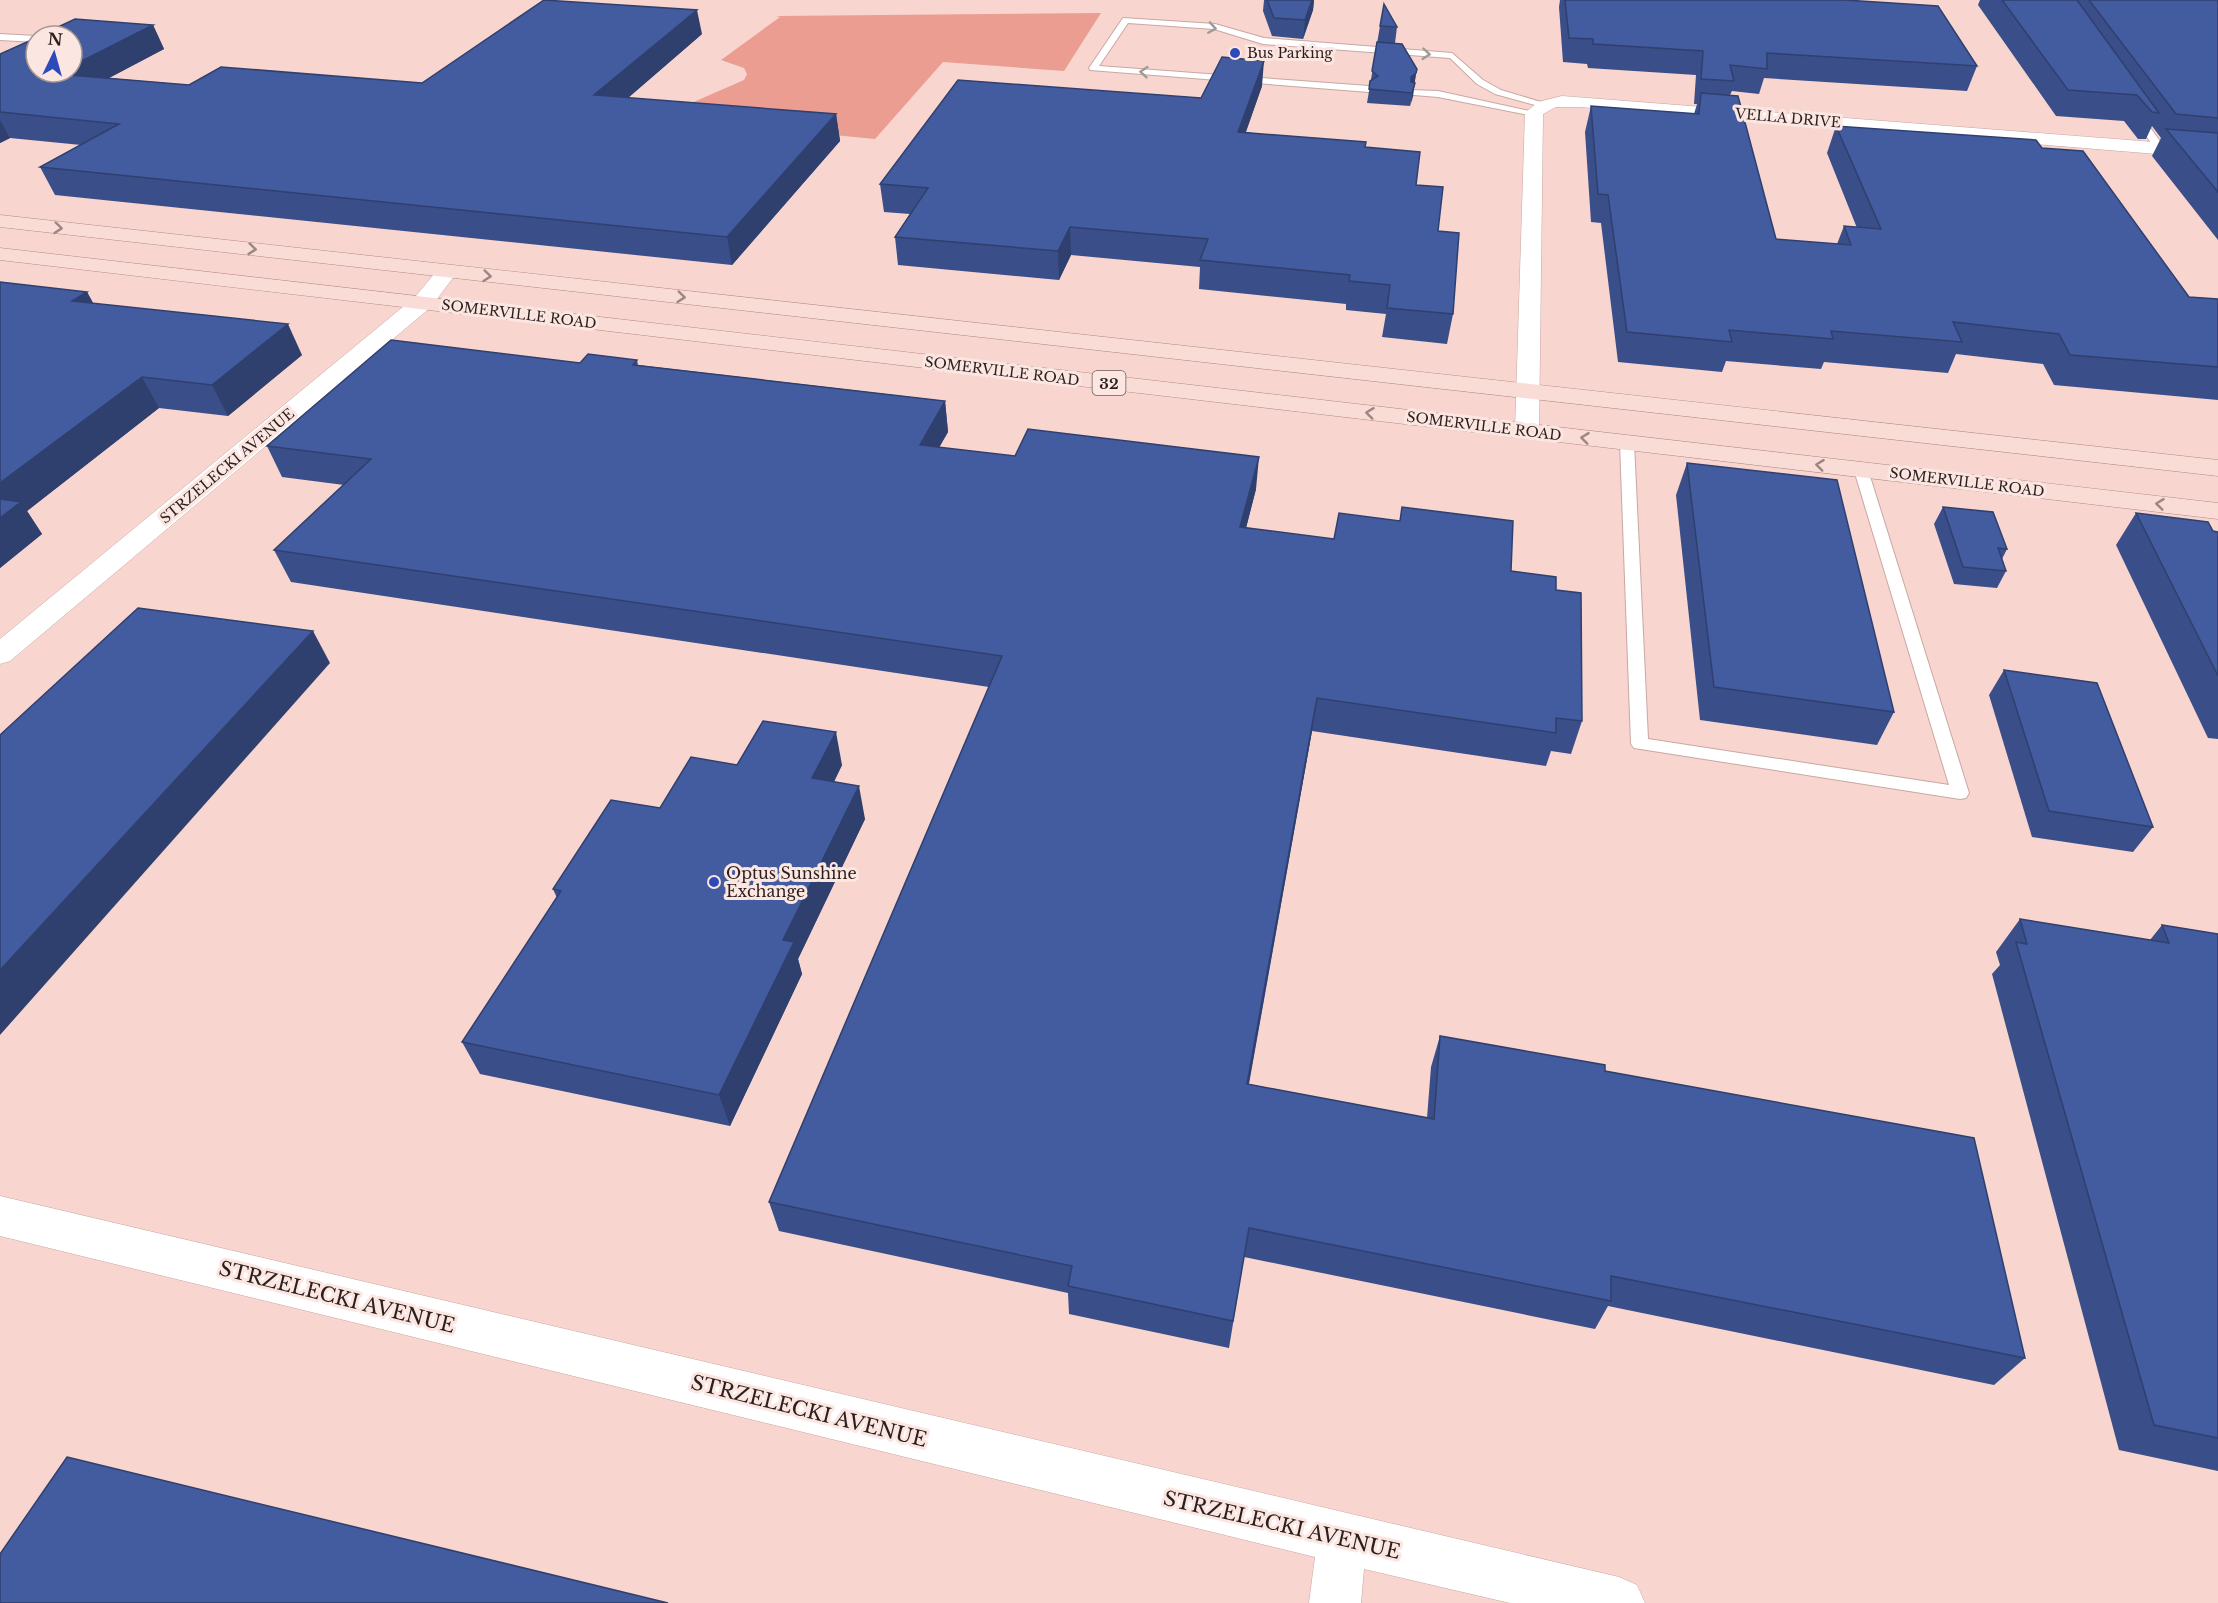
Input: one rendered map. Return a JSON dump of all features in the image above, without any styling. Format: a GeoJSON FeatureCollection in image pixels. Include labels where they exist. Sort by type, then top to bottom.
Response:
{"type":"FeatureCollection","features":[{"type":"Feature","properties":{"kind":"main road","name":"32"},"geometry":{"type":"LineString","coordinates":[[0,221],[2218,468]]}},
{"type":"Feature","properties":{"kind":"main road","name":"SOMERVILLE ROAD"},"geometry":{"type":"LineString","coordinates":[[0,254],[2218,511]]}},
{"type":"Feature","properties":{"kind":"street","name":"VELLA DRIVE"},"geometry":{"type":"LineString","coordinates":[[1540,109],[1580,102],[2218,153]]}},
{"type":"Feature","properties":{"kind":"street"},"geometry":{"type":"LineString","coordinates":[[1527,431],[1540,109]]}},
{"type":"Feature","properties":{"kind":"street","name":"STRZELECKI AVENUE"},"geometry":{"type":"LineString","coordinates":[[0,654],[423,302],[447,271]]}},
{"type":"Feature","properties":{"kind":"street","name":"STRZELECKI AVENUE"},"geometry":{"type":"LineString","coordinates":[[0,1216],[1342,1539],[1619,1603]]}},
{"type":"Feature","properties":{"kind":"street"},"geometry":{"type":"LineString","coordinates":[[1335,1603],[1342,1539]]}},
{"type":"Feature","properties":{"kind":"lane"},"geometry":{"type":"LineString","coordinates":[[1285,89],[1368,92],[1093,68],[1126,20],[1215,27],[1263,41],[1452,56],[1480,82],[1540,109]]}},
{"type":"Feature","properties":{"kind":"lane"},"geometry":{"type":"LineString","coordinates":[[0,37],[24,38]]}},
{"type":"Feature","properties":{"kind":"lane"},"geometry":{"type":"LineString","coordinates":[[1181,75],[1196,81],[1220,84]]}},
{"type":"Feature","properties":{"kind":"lane"},"geometry":{"type":"LineString","coordinates":[[1413,96],[1540,109]]}},
{"type":"Feature","properties":{"kind":"lane"},"geometry":{"type":"LineString","coordinates":[[2126,101],[2160,148]]}},
{"type":"Feature","properties":{"kind":"lane"},"geometry":{"type":"LineString","coordinates":[[1628,443],[1640,744],[1960,793],[1861,470]]}},
{"type":"Feature","properties":{"kind":"shaded area"},"geometry":{"type":"Polygon","coordinates":[[[1101,13],[1064,71],[943,62],[875,139],[657,118],[744,80],[747,74],[744,68],[721,60],[780,17],[776,16],[1101,13]]]}},
{"type":"Feature","properties":{"kind":"building"},"geometry":{"type":"Polygon","coordinates":[[[544,0],[697,10],[594,95],[836,114],[727,237],[40,167],[119,124],[0,112],[0,54],[24,43],[24,84],[84,84],[84,76],[189,85],[221,67],[422,83],[544,0]]]}},
{"type":"Feature","properties":{"kind":"building"},"geometry":{"type":"Polygon","coordinates":[[[1267,0],[1312,0],[1305,20],[1274,18],[1267,0]]]}},
{"type":"Feature","properties":{"kind":"building"},"geometry":{"type":"Polygon","coordinates":[[[1565,0],[1845,0],[1938,6],[1977,66],[1767,53],[1767,69],[1730,65],[1734,81],[1701,79],[1703,51],[1593,44],[1593,39],[1569,38],[1565,0]]]}},
{"type":"Feature","properties":{"kind":"building"},"geometry":{"type":"Polygon","coordinates":[[[2002,0],[2077,0],[2159,113],[2152,112],[2137,95],[2068,90],[2002,0]]]}},
{"type":"Feature","properties":{"kind":"building"},"geometry":{"type":"Polygon","coordinates":[[[2089,0],[2218,0],[2218,118],[2176,114],[2089,0]]]}},
{"type":"Feature","properties":{"kind":"building"},"geometry":{"type":"Polygon","coordinates":[[[1384,4],[1397,27],[1380,26],[1384,4]]]}},
{"type":"Feature","properties":{"kind":"building"},"geometry":{"type":"Polygon","coordinates":[[[75,19],[153,25],[84,60],[84,24],[64,24],[75,19]]]}},
{"type":"Feature","properties":{"kind":"building"},"geometry":{"type":"Polygon","coordinates":[[[1377,42],[1402,44],[1417,69],[1411,77],[1411,82],[1415,83],[1412,93],[1369,89],[1370,81],[1378,76],[1372,71],[1377,42]]]}},
{"type":"Feature","properties":{"kind":"building"},"geometry":{"type":"Polygon","coordinates":[[[1222,57],[1264,61],[1238,132],[1366,142],[1365,147],[1420,152],[1416,185],[1443,187],[1438,231],[1459,233],[1453,314],[1387,308],[1390,285],[1349,281],[1350,275],[1200,260],[1208,239],[1070,227],[1058,251],[895,237],[928,188],[880,184],[958,80],[1201,98],[1222,57]]]}},
{"type":"Feature","properties":{"kind":"building"},"geometry":{"type":"Polygon","coordinates":[[[1701,93],[1738,96],[1776,239],[1851,245],[1844,226],[1881,229],[1836,126],[2036,140],[2042,148],[2083,151],[2189,297],[2218,299],[2218,367],[2070,355],[2059,334],[1953,322],[1962,342],[1831,331],[1833,339],[1729,330],[1732,342],[1627,332],[1608,195],[1598,194],[1591,106],[1699,114],[1701,93]]]}},
{"type":"Feature","properties":{"kind":"building"},"geometry":{"type":"Polygon","coordinates":[[[2166,129],[2218,133],[2218,192],[2166,129]]]}},
{"type":"Feature","properties":{"kind":"building"},"geometry":{"type":"Polygon","coordinates":[[[0,282],[87,292],[72,301],[288,324],[212,385],[142,377],[0,483],[0,282]]]}},
{"type":"Feature","properties":{"kind":"building"},"geometry":{"type":"Polygon","coordinates":[[[391,340],[580,363],[588,354],[637,360],[633,365],[945,401],[920,445],[1015,456],[1028,429],[1259,457],[1240,527],[1334,539],[1339,513],[1400,521],[1402,507],[1513,521],[1511,571],[1556,577],[1556,590],[1581,593],[1582,721],[1556,718],[1556,733],[1317,698],[1247,1084],[1434,1119],[1440,1036],[1605,1065],[1605,1071],[1974,1138],[2025,1358],[1611,1276],[1611,1301],[1249,1228],[1233,1321],[1068,1286],[1072,1266],[769,1202],[1002,656],[274,550],[371,459],[267,446],[391,340]]]}},
{"type":"Feature","properties":{"kind":"building"},"geometry":{"type":"Polygon","coordinates":[[[1687,463],[1837,480],[1894,712],[1714,687],[1687,463]]]}},
{"type":"Feature","properties":{"kind":"building"},"geometry":{"type":"Polygon","coordinates":[[[0,499],[21,502],[0,518],[0,499]]]}},
{"type":"Feature","properties":{"kind":"building"},"geometry":{"type":"Polygon","coordinates":[[[1943,507],[1993,512],[2007,549],[1998,548],[2006,571],[1963,567],[1943,507]]]}},
{"type":"Feature","properties":{"kind":"building"},"geometry":{"type":"Polygon","coordinates":[[[2136,513],[2208,522],[2213,531],[2218,532],[2218,676],[2136,513]]]}},
{"type":"Feature","properties":{"kind":"building"},"geometry":{"type":"Polygon","coordinates":[[[138,608],[313,631],[0,970],[0,735],[138,608]]]}},
{"type":"Feature","properties":{"kind":"building"},"geometry":{"type":"Polygon","coordinates":[[[2004,670],[2097,683],[2153,827],[2049,811],[2004,670]]]}},
{"type":"Feature","properties":{"kind":"building"},"geometry":{"type":"Polygon","coordinates":[[[763,721],[836,732],[812,778],[859,786],[783,940],[794,942],[719,1095],[462,1042],[561,891],[553,889],[611,800],[660,808],[691,757],[737,765],[763,721]]]}},
{"type":"Feature","properties":{"kind":"building"},"geometry":{"type":"Polygon","coordinates":[[[2020,919],[2169,943],[2162,925],[2218,934],[2218,1438],[2154,1425],[2016,942],[2027,944],[2020,919]]]}},
{"type":"Feature","properties":{"kind":"building"},"geometry":{"type":"Polygon","coordinates":[[[67,1457],[668,1603],[0,1603],[0,1554],[67,1457]]]}},
{"type":"Feature","properties":{"kind":"place","name":"Bus Parking"},"geometry":{"type":"Point","coordinates":[1235,53]}},
{"type":"Feature","properties":{"kind":"place","name":"Optus Sunshine Exchange"},"geometry":{"type":"Point","coordinates":[714,882]}}]}
